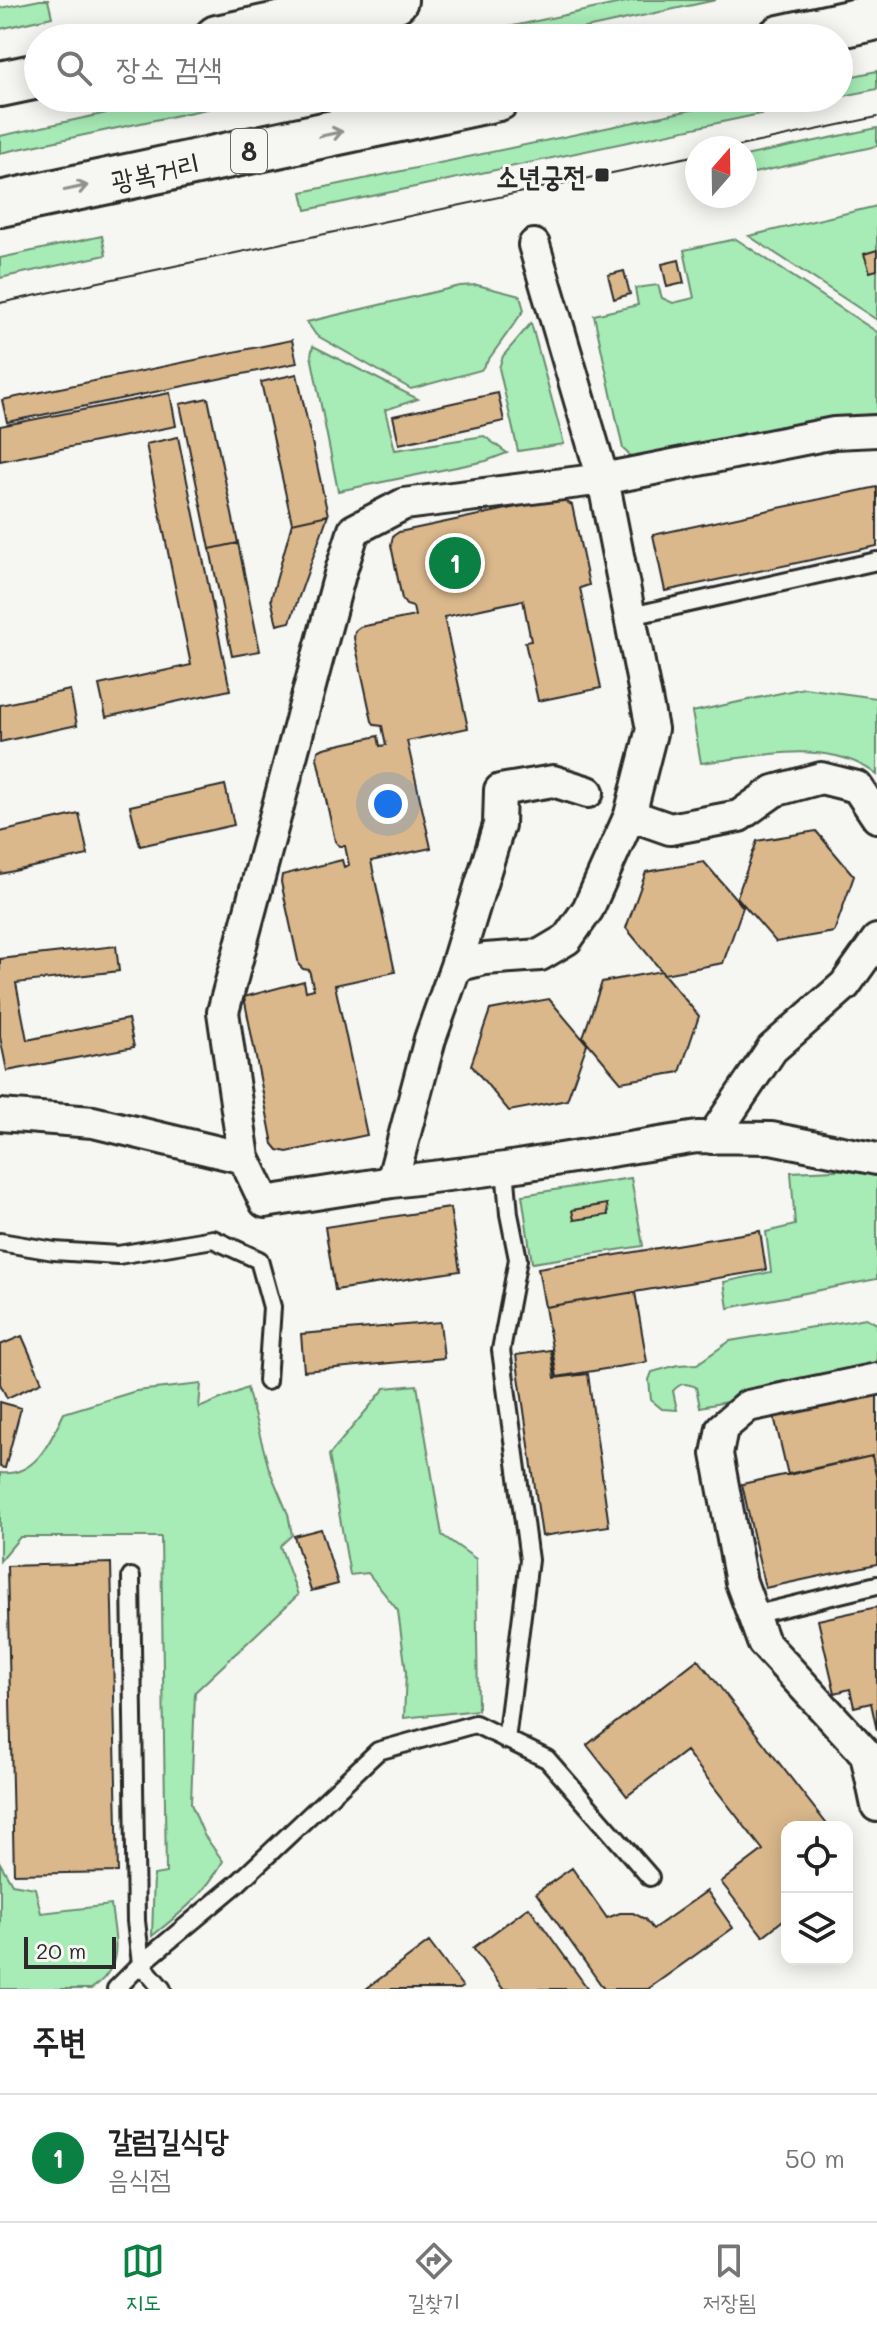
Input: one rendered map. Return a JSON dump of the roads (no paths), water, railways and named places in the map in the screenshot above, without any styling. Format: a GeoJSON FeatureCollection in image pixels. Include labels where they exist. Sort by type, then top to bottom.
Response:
{"type":"FeatureCollection","features":[{"type":"Feature","properties":{"kind":"highway"},"geometry":{"type":"LineString","coordinates":[[283,24],[395,0]]}},
{"type":"Feature","properties":{"kind":"highway"},"geometry":{"type":"LineString","coordinates":[[845,24],[877,17]]}},
{"type":"Feature","properties":{"kind":"highway"},"geometry":{"type":"LineString","coordinates":[[0,84],[24,79]]}},
{"type":"Feature","properties":{"kind":"highway","name":"광복거리"},"geometry":{"type":"LineString","coordinates":[[0,204],[432,112]]}},
{"type":"Feature","properties":{"kind":"street"},"geometry":{"type":"LineString","coordinates":[[456,966],[485,959],[540,955],[567,939],[588,909],[630,815],[652,729],[603,479],[534,245]]}},
{"type":"Feature","properties":{"kind":"street"},"geometry":{"type":"LineString","coordinates":[[877,431],[834,433],[603,479],[404,504],[354,530],[223,1012],[244,1158],[265,1202],[697,1137],[771,1138],[877,1159]]}},
{"type":"Feature","properties":{"kind":"street"},"geometry":{"type":"LineString","coordinates":[[630,815],[670,829],[725,819],[739,816],[774,791],[821,778],[857,787],[877,817]]}},
{"type":"Feature","properties":{"kind":"street"},"geometry":{"type":"LineString","coordinates":[[392,1182],[430,1039],[499,825],[500,790],[553,781],[588,792]]}},
{"type":"Feature","properties":{"kind":"street"},"geometry":{"type":"LineString","coordinates":[[712,1138],[772,1049],[845,985],[877,940]]}},
{"type":"Feature","properties":{"kind":"street"},"geometry":{"type":"LineString","coordinates":[[0,1115],[93,1122],[244,1158]]}},
{"type":"Feature","properties":{"kind":"street"},"geometry":{"type":"LineString","coordinates":[[877,1379],[748,1406],[722,1428],[717,1454],[741,1582],[763,1642],[866,1754],[877,1806]]}},
{"type":"Feature","properties":{"kind":"lane"},"geometry":{"type":"LineString","coordinates":[[631,616],[877,561]]}},
{"type":"Feature","properties":{"kind":"lane"},"geometry":{"type":"LineString","coordinates":[[505,1168],[509,1214],[518,1259],[501,1350],[529,1560],[506,1740]]}},
{"type":"Feature","properties":{"kind":"lane"},"geometry":{"type":"LineString","coordinates":[[0,1242],[54,1251],[118,1255],[213,1239],[259,1260],[272,1307],[267,1381]]}},
{"type":"Feature","properties":{"kind":"lane"},"geometry":{"type":"LineString","coordinates":[[131,1577],[136,1921],[141,1964],[162,1989]]}},
{"type":"Feature","properties":{"kind":"lane"},"geometry":{"type":"LineString","coordinates":[[753,1615],[877,1585]]}},
{"type":"Feature","properties":{"kind":"lane"},"geometry":{"type":"LineString","coordinates":[[116,1989],[141,1964],[239,1882],[378,1751],[475,1724],[547,1759],[650,1877]]}},
{"type":"Feature","properties":{"kind":"tram line"},"geometry":{"type":"LineString","coordinates":[[757,142],[877,117]]}},
{"type":"Feature","properties":{"kind":"tram line"},"geometry":{"type":"LineString","coordinates":[[0,303],[685,158]]}},
{"type":"Feature","properties":{"kind":"place","name":"소년궁전"},"geometry":{"type":"Point","coordinates":[602,175]}},
{"type":"Feature","properties":{"kind":"place","name":"갈럼길식당"},"geometry":{"type":"Point","coordinates":[455,563]}}]}
